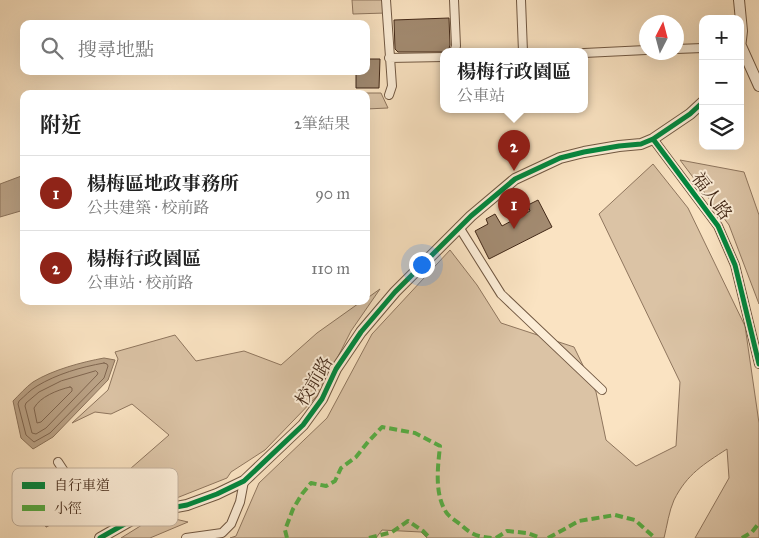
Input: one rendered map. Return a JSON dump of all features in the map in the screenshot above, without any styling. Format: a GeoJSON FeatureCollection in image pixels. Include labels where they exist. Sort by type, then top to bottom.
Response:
{"type":"FeatureCollection","features":[{"type":"Feature","properties":{"kind":"street"},"geometry":{"type":"LineString","coordinates":[[386,0],[392,86],[389,95]]}},
{"type":"Feature","properties":{"kind":"street"},"geometry":{"type":"LineString","coordinates":[[454,0],[455,48]]}},
{"type":"Feature","properties":{"kind":"street"},"geometry":{"type":"LineString","coordinates":[[521,0],[522,48]]}},
{"type":"Feature","properties":{"kind":"street"},"geometry":{"type":"LineString","coordinates":[[739,0],[740,15]]}},
{"type":"Feature","properties":{"kind":"street"},"geometry":{"type":"LineString","coordinates":[[684,49],[699,48]]}},
{"type":"Feature","properties":{"kind":"street"},"geometry":{"type":"LineString","coordinates":[[588,52],[639,50]]}},
{"type":"Feature","properties":{"kind":"street"},"geometry":{"type":"LineString","coordinates":[[744,55],[759,86]]}},
{"type":"Feature","properties":{"kind":"street"},"geometry":{"type":"LineString","coordinates":[[390,58],[440,57]]}},
{"type":"Feature","properties":{"kind":"street","name":"校前路"},"geometry":{"type":"LineString","coordinates":[[178,507],[217,494],[244,482],[303,425],[322,399],[336,369],[361,332],[395,292],[459,227],[515,179],[560,158],[584,152],[641,144],[690,114],[700,105]]}},
{"type":"Feature","properties":{"kind":"street","name":"福人路"},"geometry":{"type":"LineString","coordinates":[[652,139],[718,226],[735,265],[759,364]]}},
{"type":"Feature","properties":{"kind":"street"},"geometry":{"type":"LineString","coordinates":[[459,227],[501,294],[602,390]]}},
{"type":"Feature","properties":{"kind":"street"},"geometry":{"type":"LineString","coordinates":[[58,462],[62,468]]}},
{"type":"Feature","properties":{"kind":"street"},"geometry":{"type":"LineString","coordinates":[[186,538],[222,533],[231,524],[240,502],[244,482]]}},
{"type":"Feature","properties":{"kind":"street","name":"校前路"},"geometry":{"type":"LineString","coordinates":[[100,538],[121,526]]}},
{"type":"Feature","properties":{"kind":"shaded area"},"geometry":{"type":"Polygon","coordinates":[[[352,0],[385,0],[386,13],[353,14],[352,0]]]}},
{"type":"Feature","properties":{"kind":"shaded area"},"geometry":{"type":"Polygon","coordinates":[[[370,93],[381,93],[388,108],[370,109],[370,93]]]}},
{"type":"Feature","properties":{"kind":"shaded area"},"geometry":{"type":"Polygon","coordinates":[[[680,160],[744,172],[759,215],[759,304],[729,225],[680,160]]]}},
{"type":"Feature","properties":{"kind":"shaded area"},"geometry":{"type":"Polygon","coordinates":[[[653,164],[688,208],[745,326],[759,423],[759,538],[695,538],[729,478],[727,449],[690,476],[679,491],[672,504],[664,538],[427,538],[421,532],[382,530],[376,538],[230,538],[236,536],[259,483],[327,418],[372,334],[450,250],[477,285],[501,323],[574,347],[596,392],[606,440],[636,466],[676,446],[680,382],[599,214],[653,164]]]}},
{"type":"Feature","properties":{"kind":"shaded area"},"geometry":{"type":"Polygon","coordinates":[[[380,289],[370,303],[370,296],[380,289]]]}},
{"type":"Feature","properties":{"kind":"shaded area"},"geometry":{"type":"Polygon","coordinates":[[[356,305],[369,305],[351,331],[319,394],[265,450],[231,472],[227,478],[178,497],[178,468],[131,468],[169,435],[132,404],[111,414],[95,412],[72,423],[108,390],[118,359],[115,352],[175,335],[196,361],[244,351],[281,365],[317,333],[356,305]]]}},
{"type":"Feature","properties":{"kind":"shaded area"},"geometry":{"type":"Polygon","coordinates":[[[178,520],[188,522],[150,538],[121,538],[140,526],[178,526],[178,520]]]}},
{"type":"Feature","properties":{"kind":"water"},"geometry":{"type":"Polygon","coordinates":[[[20,176],[20,211],[0,217],[0,184],[20,176]]]}},
{"type":"Feature","properties":{"kind":"water"},"geometry":{"type":"Polygon","coordinates":[[[104,358],[115,360],[108,380],[53,437],[33,449],[21,438],[13,401],[30,384],[49,374],[67,367],[104,358]]]}},
{"type":"Feature","properties":{"kind":"building"},"geometry":{"type":"Polygon","coordinates":[[[449,18],[449,48],[440,48],[440,52],[398,52],[395,49],[394,20],[449,18]]]}},
{"type":"Feature","properties":{"kind":"building"},"geometry":{"type":"Polygon","coordinates":[[[370,59],[380,59],[379,88],[356,88],[356,75],[370,75],[370,59]]]}},
{"type":"Feature","properties":{"kind":"building"},"geometry":{"type":"Polygon","coordinates":[[[538,200],[552,227],[489,259],[475,231],[488,224],[486,219],[495,214],[502,226],[530,211],[528,205],[538,200]]]}},
{"type":"Feature","properties":{"kind":"marked path"},"geometry":{"type":"LineString","coordinates":[[287,538],[285,530],[293,509],[311,483],[326,486],[335,481],[341,468],[356,457],[382,427],[415,433],[440,446],[438,488],[442,505],[446,512],[472,533],[493,538]]}},
{"type":"Feature","properties":{"kind":"marked path"},"geometry":{"type":"LineString","coordinates":[[548,538],[579,521],[615,515],[635,520],[655,538]]}},
{"type":"Feature","properties":{"kind":"marked path"},"geometry":{"type":"LineString","coordinates":[[369,538],[392,532],[408,521],[430,538]]}},
{"type":"Feature","properties":{"kind":"marked path"},"geometry":{"type":"LineString","coordinates":[[742,538],[752,532],[759,523]]}},
{"type":"Feature","properties":{"kind":"marked path"},"geometry":{"type":"LineString","coordinates":[[496,538],[507,531],[527,533],[541,538]]}},
{"type":"Feature","properties":{"kind":"cycle path"},"geometry":{"type":"LineString","coordinates":[[178,507],[217,494],[244,481],[303,425],[322,399],[336,369],[361,332],[395,292],[471,216],[515,179],[560,158],[584,152],[641,144],[653,139],[690,114],[700,105]]}},
{"type":"Feature","properties":{"kind":"cycle path"},"geometry":{"type":"LineString","coordinates":[[653,139],[718,226],[735,265],[759,364]]}},
{"type":"Feature","properties":{"kind":"cycle path"},"geometry":{"type":"LineString","coordinates":[[100,538],[121,526]]}},
{"type":"Feature","properties":{"kind":"place","name":"楊梅行政園區"},"geometry":{"type":"Point","coordinates":[514,171]}},
{"type":"Feature","properties":{"kind":"place","name":"楊梅區地政事務所"},"geometry":{"type":"Point","coordinates":[514,229]}}]}
